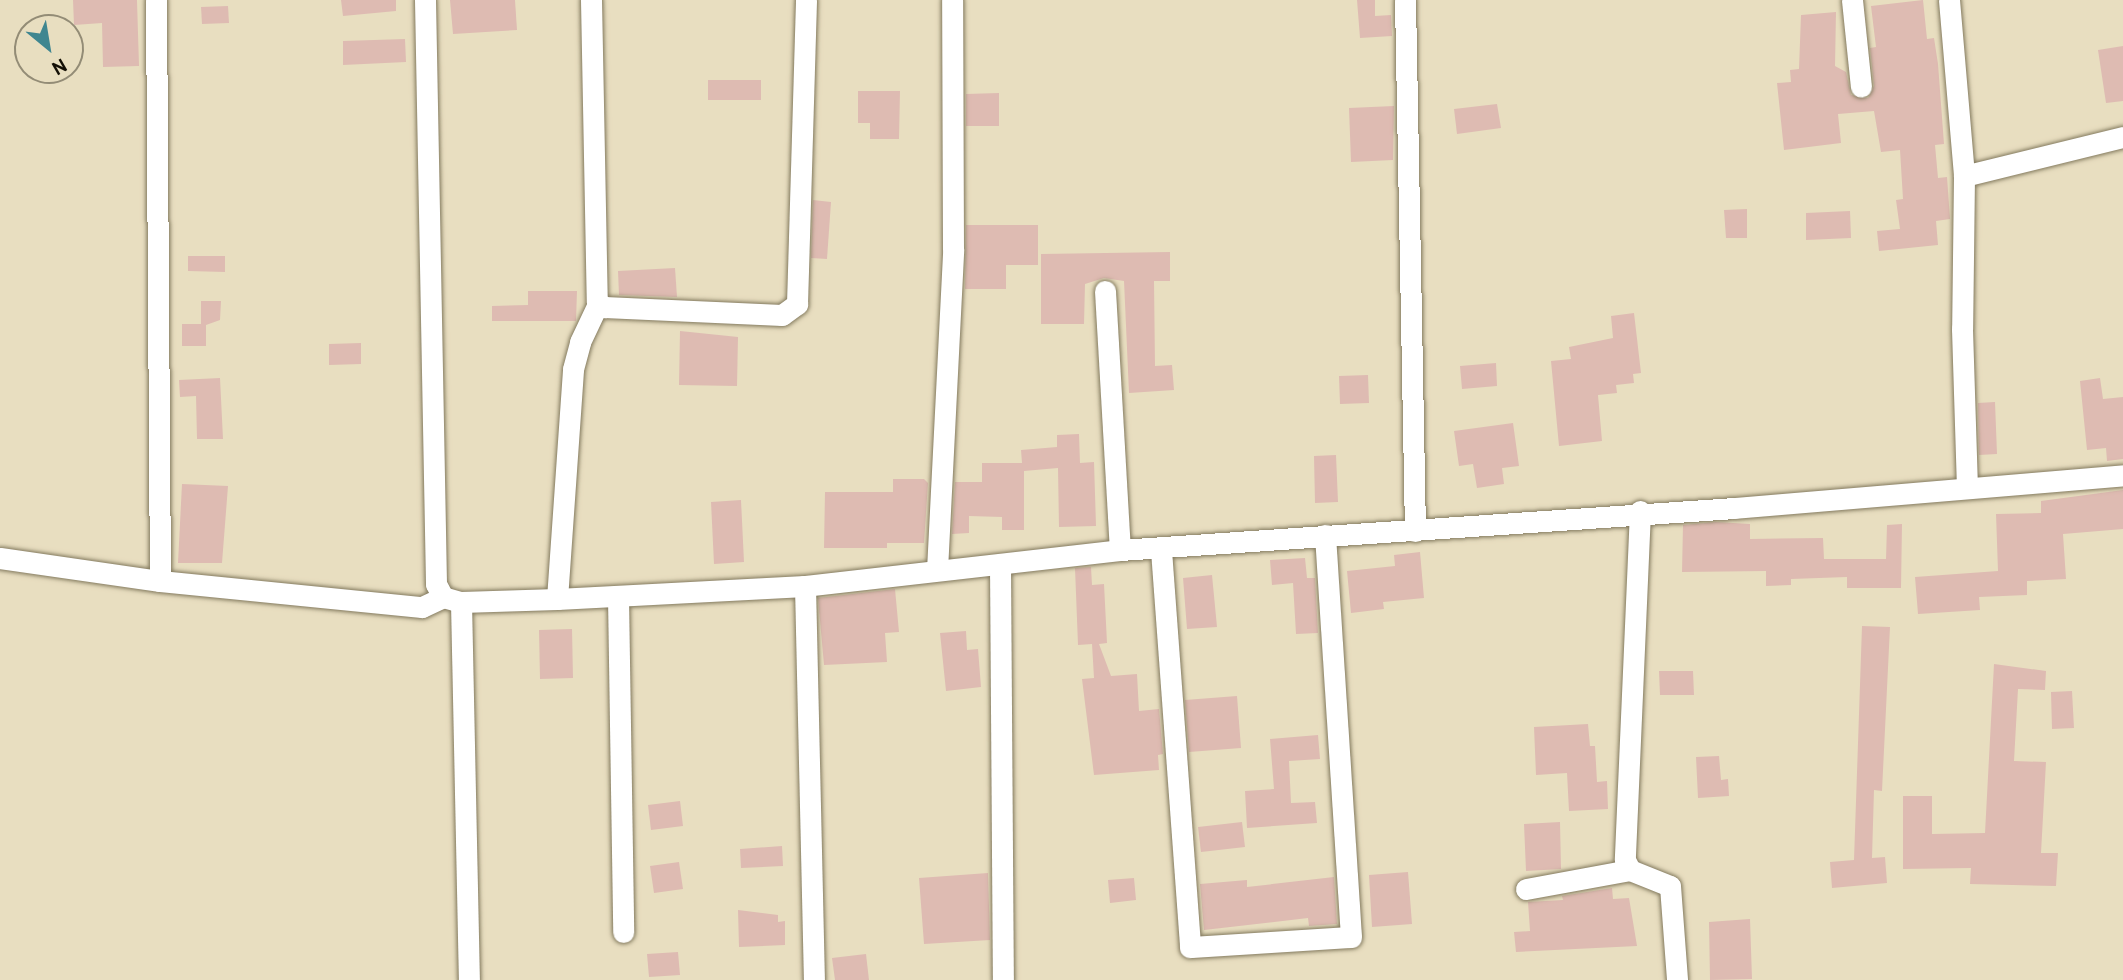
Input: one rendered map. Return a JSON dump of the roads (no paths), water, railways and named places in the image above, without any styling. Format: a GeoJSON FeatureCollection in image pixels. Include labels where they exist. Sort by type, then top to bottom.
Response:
{"type":"FeatureCollection","features":[{"type":"Feature","properties":{"kind":"street"},"geometry":{"type":"LineString","coordinates":[[156,0],[160,581]]}},
{"type":"Feature","properties":{"kind":"street"},"geometry":{"type":"LineString","coordinates":[[425,0],[436,584],[452,600],[469,980]]}},
{"type":"Feature","properties":{"kind":"street"},"geometry":{"type":"LineString","coordinates":[[557,599],[573,369],[580,342],[598,304],[591,0]]}},
{"type":"Feature","properties":{"kind":"street"},"geometry":{"type":"LineString","coordinates":[[598,304],[782,315],[795,309],[806,0]]}},
{"type":"Feature","properties":{"kind":"street"},"geometry":{"type":"LineString","coordinates":[[937,570],[953,249],[952,0]]}},
{"type":"Feature","properties":{"kind":"street"},"geometry":{"type":"LineString","coordinates":[[1405,0],[1415,531]]}},
{"type":"Feature","properties":{"kind":"street"},"geometry":{"type":"LineString","coordinates":[[1853,0],[1861,87]]}},
{"type":"Feature","properties":{"kind":"street"},"geometry":{"type":"LineString","coordinates":[[1949,0],[1964,176],[1962,329],[1968,485]]}},
{"type":"Feature","properties":{"kind":"street"},"geometry":{"type":"LineString","coordinates":[[1964,176],[2123,137]]}},
{"type":"Feature","properties":{"kind":"street"},"geometry":{"type":"LineString","coordinates":[[1105,291],[1119,550]]}},
{"type":"Feature","properties":{"kind":"street"},"geometry":{"type":"LineString","coordinates":[[0,558],[160,581],[422,607],[452,600],[618,597],[804,586],[1119,550],[1161,550],[1325,535],[1415,531],[1640,511],[1734,508],[1968,485],[2123,475]]}},
{"type":"Feature","properties":{"kind":"street"},"geometry":{"type":"LineString","coordinates":[[1630,870],[1625,845],[1640,511]]}},
{"type":"Feature","properties":{"kind":"street"},"geometry":{"type":"LineString","coordinates":[[1161,550],[1190,947],[1350,937],[1325,535]]}},
{"type":"Feature","properties":{"kind":"street"},"geometry":{"type":"LineString","coordinates":[[1000,565],[1003,980]]}},
{"type":"Feature","properties":{"kind":"street"},"geometry":{"type":"LineString","coordinates":[[804,586],[814,980]]}},
{"type":"Feature","properties":{"kind":"street"},"geometry":{"type":"LineString","coordinates":[[618,597],[623,932]]}},
{"type":"Feature","properties":{"kind":"street"},"geometry":{"type":"LineString","coordinates":[[1526,889],[1630,870],[1670,886],[1677,980]]}}]}
